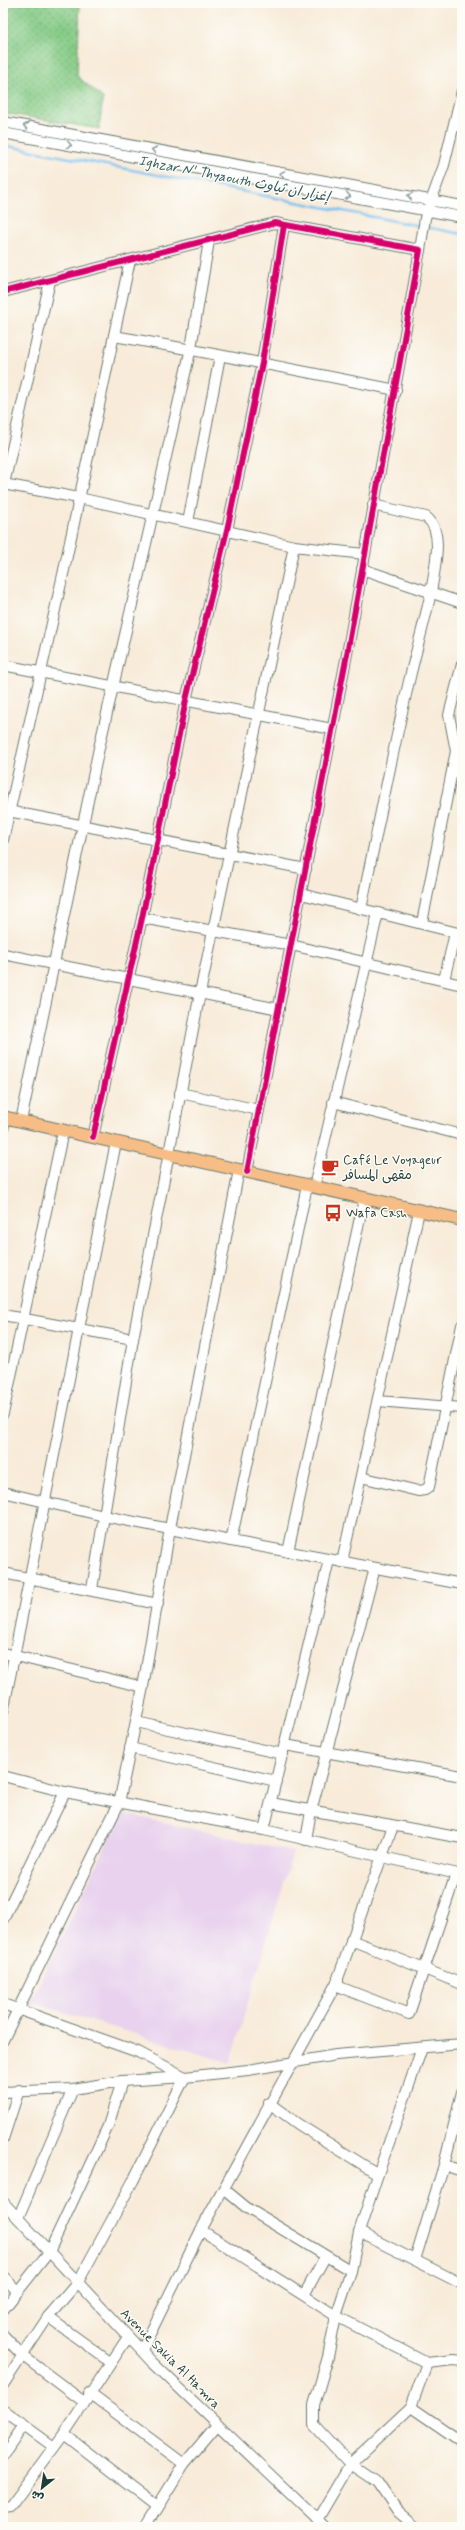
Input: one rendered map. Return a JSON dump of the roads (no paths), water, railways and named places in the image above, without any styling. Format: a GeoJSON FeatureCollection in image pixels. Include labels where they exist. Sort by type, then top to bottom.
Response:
{"type":"FeatureCollection","features":[{"type":"Feature","properties":{"kind":"main road"},"geometry":{"type":"LineString","coordinates":[[4,1117],[419,1211],[462,1219]]}},
{"type":"Feature","properties":{"kind":"street"},"geometry":{"type":"LineString","coordinates":[[3,2040],[119,1803],[143,1687],[170,1528],[243,1171],[259,1110],[306,869],[373,505],[396,390],[422,231],[426,214],[444,165],[462,92]]}},
{"type":"Feature","properties":{"kind":"street"},"geometry":{"type":"LineString","coordinates":[[3,122],[462,206]]}},
{"type":"Feature","properties":{"kind":"street"},"geometry":{"type":"LineString","coordinates":[[3,133],[426,214],[462,217]]}},
{"type":"Feature","properties":{"kind":"street"},"geometry":{"type":"LineString","coordinates":[[3,292],[209,241],[275,223],[420,250]]}},
{"type":"Feature","properties":{"kind":"street"},"geometry":{"type":"LineString","coordinates":[[93,1137],[142,918],[186,700],[227,530],[262,364],[284,225]]}},
{"type":"Feature","properties":{"kind":"street"},"geometry":{"type":"LineString","coordinates":[[21,1121],[113,686],[138,585],[151,514],[191,348],[209,241]]}},
{"type":"Feature","properties":{"kind":"street"},"geometry":{"type":"LineString","coordinates":[[3,840],[7,810],[41,671],[130,260]]}},
{"type":"Feature","properties":{"kind":"street"},"geometry":{"type":"LineString","coordinates":[[50,281],[3,484],[79,498],[294,546],[364,554]]}},
{"type":"Feature","properties":{"kind":"street"},"geometry":{"type":"LineString","coordinates":[[114,336],[191,348],[220,356],[396,390]]}},
{"type":"Feature","properties":{"kind":"street"},"geometry":{"type":"LineString","coordinates":[[188,522],[220,356]]}},
{"type":"Feature","properties":{"kind":"street"},"geometry":{"type":"LineString","coordinates":[[361,909],[410,677],[431,592],[437,552],[434,525],[426,517],[373,505]]}},
{"type":"Feature","properties":{"kind":"street"},"geometry":{"type":"LineString","coordinates":[[92,1589],[133,1339],[180,1093],[294,546]]}},
{"type":"Feature","properties":{"kind":"street"},"geometry":{"type":"LineString","coordinates":[[362,569],[462,603]]}},
{"type":"Feature","properties":{"kind":"street"},"geometry":{"type":"LineString","coordinates":[[422,923],[456,752],[450,706],[462,664]]}},
{"type":"Feature","properties":{"kind":"street"},"geometry":{"type":"LineString","coordinates":[[3,665],[41,671],[332,729]]}},
{"type":"Feature","properties":{"kind":"street"},"geometry":{"type":"LineString","coordinates":[[7,810],[306,869]]}},
{"type":"Feature","properties":{"kind":"street"},"geometry":{"type":"LineString","coordinates":[[301,894],[422,923],[459,934],[444,980]]}},
{"type":"Feature","properties":{"kind":"street"},"geometry":{"type":"LineString","coordinates":[[231,1542],[310,1186],[333,1102],[378,913]]}},
{"type":"Feature","properties":{"kind":"street"},"geometry":{"type":"LineString","coordinates":[[142,918],[291,945],[462,985]]}},
{"type":"Feature","properties":{"kind":"street"},"geometry":{"type":"LineString","coordinates":[[3,954],[279,1009]]}},
{"type":"Feature","properties":{"kind":"street"},"geometry":{"type":"LineString","coordinates":[[180,1093],[259,1110]]}},
{"type":"Feature","properties":{"kind":"street"},"geometry":{"type":"LineString","coordinates":[[333,1102],[462,1135]]}},
{"type":"Feature","properties":{"kind":"street"},"geometry":{"type":"LineString","coordinates":[[3,1131],[4,1117]]}},
{"type":"Feature","properties":{"kind":"street"},"geometry":{"type":"LineString","coordinates":[[3,1414],[63,1131]]}},
{"type":"Feature","properties":{"kind":"street"},"geometry":{"type":"LineString","coordinates":[[3,1712],[116,1142]]}},
{"type":"Feature","properties":{"kind":"street"},"geometry":{"type":"LineString","coordinates":[[288,1552],[364,1198]]}},
{"type":"Feature","properties":{"kind":"street"},"geometry":{"type":"LineString","coordinates":[[342,1562],[419,1211]]}},
{"type":"Feature","properties":{"kind":"street"},"geometry":{"type":"LineString","coordinates":[[3,1315],[133,1339]]}},
{"type":"Feature","properties":{"kind":"street"},"geometry":{"type":"LineString","coordinates":[[361,1477],[418,1491],[425,1490],[431,1479],[462,1325]]}},
{"type":"Feature","properties":{"kind":"street"},"geometry":{"type":"LineString","coordinates":[[378,1401],[462,1408]]}},
{"type":"Feature","properties":{"kind":"street"},"geometry":{"type":"LineString","coordinates":[[3,1492],[104,1516],[170,1528],[231,1542],[462,1584]]}},
{"type":"Feature","properties":{"kind":"street"},"geometry":{"type":"LineString","coordinates":[[264,1830],[328,1560]]}},
{"type":"Feature","properties":{"kind":"street"},"geometry":{"type":"LineString","coordinates":[[306,1840],[311,1811],[376,1568]]}},
{"type":"Feature","properties":{"kind":"street"},"geometry":{"type":"LineString","coordinates":[[3,1573],[92,1589],[158,1604]]}},
{"type":"Feature","properties":{"kind":"street"},"geometry":{"type":"LineString","coordinates":[[3,1653],[143,1687]]}},
{"type":"Feature","properties":{"kind":"street"},"geometry":{"type":"LineString","coordinates":[[136,1722],[284,1749],[327,1754],[462,1776]]}},
{"type":"Feature","properties":{"kind":"street"},"geometry":{"type":"LineString","coordinates":[[130,1748],[276,1781]]}},
{"type":"Feature","properties":{"kind":"street"},"geometry":{"type":"LineString","coordinates":[[3,1776],[65,1792],[264,1830],[459,1874],[409,2014],[342,1988],[337,1982]]}},
{"type":"Feature","properties":{"kind":"street"},"geometry":{"type":"LineString","coordinates":[[3,1919],[65,1792]]}},
{"type":"Feature","properties":{"kind":"street"},"geometry":{"type":"LineString","coordinates":[[271,1803],[462,1838]]}},
{"type":"Feature","properties":{"kind":"street"},"geometry":{"type":"LineString","coordinates":[[142,2350],[201,2230],[269,2103],[295,2061],[337,1982],[393,1826]]}},
{"type":"Feature","properties":{"kind":"street"},"geometry":{"type":"LineString","coordinates":[[351,1940],[462,1984]]}},
{"type":"Feature","properties":{"kind":"street"},"geometry":{"type":"LineString","coordinates":[[3,2004],[18,2011],[138,2052],[185,2078]]}},
{"type":"Feature","properties":{"kind":"street"},"geometry":{"type":"LineString","coordinates":[[3,2092],[19,2090],[73,2089],[122,2081],[185,2078],[248,2070],[295,2061],[462,2044]]}},
{"type":"Feature","properties":{"kind":"street"},"geometry":{"type":"LineString","coordinates":[[416,2527],[397,2511],[377,2482],[350,2464],[314,2426],[314,2405],[328,2357],[336,2316],[351,2271],[359,2232],[422,2048]]}},
{"type":"Feature","properties":{"kind":"street"},"geometry":{"type":"LineString","coordinates":[[3,2385],[48,2317],[78,2282],[134,2181],[185,2078]]}},
{"type":"Feature","properties":{"kind":"street"},"geometry":{"type":"LineString","coordinates":[[3,2310],[16,2291],[49,2252],[108,2126],[122,2081]]}},
{"type":"Feature","properties":{"kind":"street"},"geometry":{"type":"LineString","coordinates":[[18,2218],[73,2089]]}},
{"type":"Feature","properties":{"kind":"street"},"geometry":{"type":"LineString","coordinates":[[3,2139],[19,2090]]}},
{"type":"Feature","properties":{"kind":"street"},"geometry":{"type":"LineString","coordinates":[[415,2260],[460,2112],[462,2092]]}},
{"type":"Feature","properties":{"kind":"street"},"geometry":{"type":"LineString","coordinates":[[269,2103],[298,2124],[378,2174]]}},
{"type":"Feature","properties":{"kind":"street"},"geometry":{"type":"LineString","coordinates":[[444,2165],[462,2171]]}},
{"type":"Feature","properties":{"kind":"street"},"geometry":{"type":"LineString","coordinates":[[224,2189],[247,2208],[351,2271]]}},
{"type":"Feature","properties":{"kind":"street","name":"Avenue Sakia Al Hamra"},"geometry":{"type":"LineString","coordinates":[[3,2202],[128,2336],[217,2425],[325,2527]]}},
{"type":"Feature","properties":{"kind":"street"},"geometry":{"type":"LineString","coordinates":[[201,2230],[336,2316],[427,2364],[454,2360],[462,2362]]}},
{"type":"Feature","properties":{"kind":"street"},"geometry":{"type":"LineString","coordinates":[[359,2232],[462,2284]]}},
{"type":"Feature","properties":{"kind":"street"},"geometry":{"type":"LineString","coordinates":[[304,2295],[326,2257]]}},
{"type":"Feature","properties":{"kind":"street"},"geometry":{"type":"LineString","coordinates":[[3,2276],[16,2291]]}},
{"type":"Feature","properties":{"kind":"street"},"geometry":{"type":"LineString","coordinates":[[48,2317],[110,2362]]}},
{"type":"Feature","properties":{"kind":"street"},"geometry":{"type":"LineString","coordinates":[[3,2335],[23,2356],[184,2464]]}},
{"type":"Feature","properties":{"kind":"street"},"geometry":{"type":"LineString","coordinates":[[3,2508],[10,2507],[64,2434],[86,2398],[128,2336]]}},
{"type":"Feature","properties":{"kind":"street"},"geometry":{"type":"LineString","coordinates":[[317,2520],[350,2464],[411,2407],[427,2364]]}},
{"type":"Feature","properties":{"kind":"street"},"geometry":{"type":"LineString","coordinates":[[411,2407],[462,2442]]}},
{"type":"Feature","properties":{"kind":"street"},"geometry":{"type":"LineString","coordinates":[[3,2410],[54,2447]]}},
{"type":"Feature","properties":{"kind":"street"},"geometry":{"type":"LineString","coordinates":[[3,2456],[24,2424]]}},
{"type":"Feature","properties":{"kind":"street"},"geometry":{"type":"LineString","coordinates":[[145,2527],[184,2464],[217,2425]]}},
{"type":"Feature","properties":{"kind":"street"},"geometry":{"type":"LineString","coordinates":[[64,2434],[157,2506]]}},
{"type":"Feature","properties":{"kind":"waterway","name":"Ighzar N' Thyaouth إغزار ان ثياوث"},"geometry":{"type":"LineString","coordinates":[[3,145],[420,226]]}},
{"type":"Feature","properties":{"kind":"waterway","name":"Ighzar N' Thyaouth إغزار ان ثياوث"},"geometry":{"type":"LineString","coordinates":[[425,227],[462,234]]}},
{"type":"Feature","properties":{"kind":"place","name":"Café Le Voyageur مقهى المسافر"},"geometry":{"type":"Point","coordinates":[330,1167]}},
{"type":"Feature","properties":{"kind":"place","name":"Wafa Cash"},"geometry":{"type":"Point","coordinates":[333,1213]}}]}
